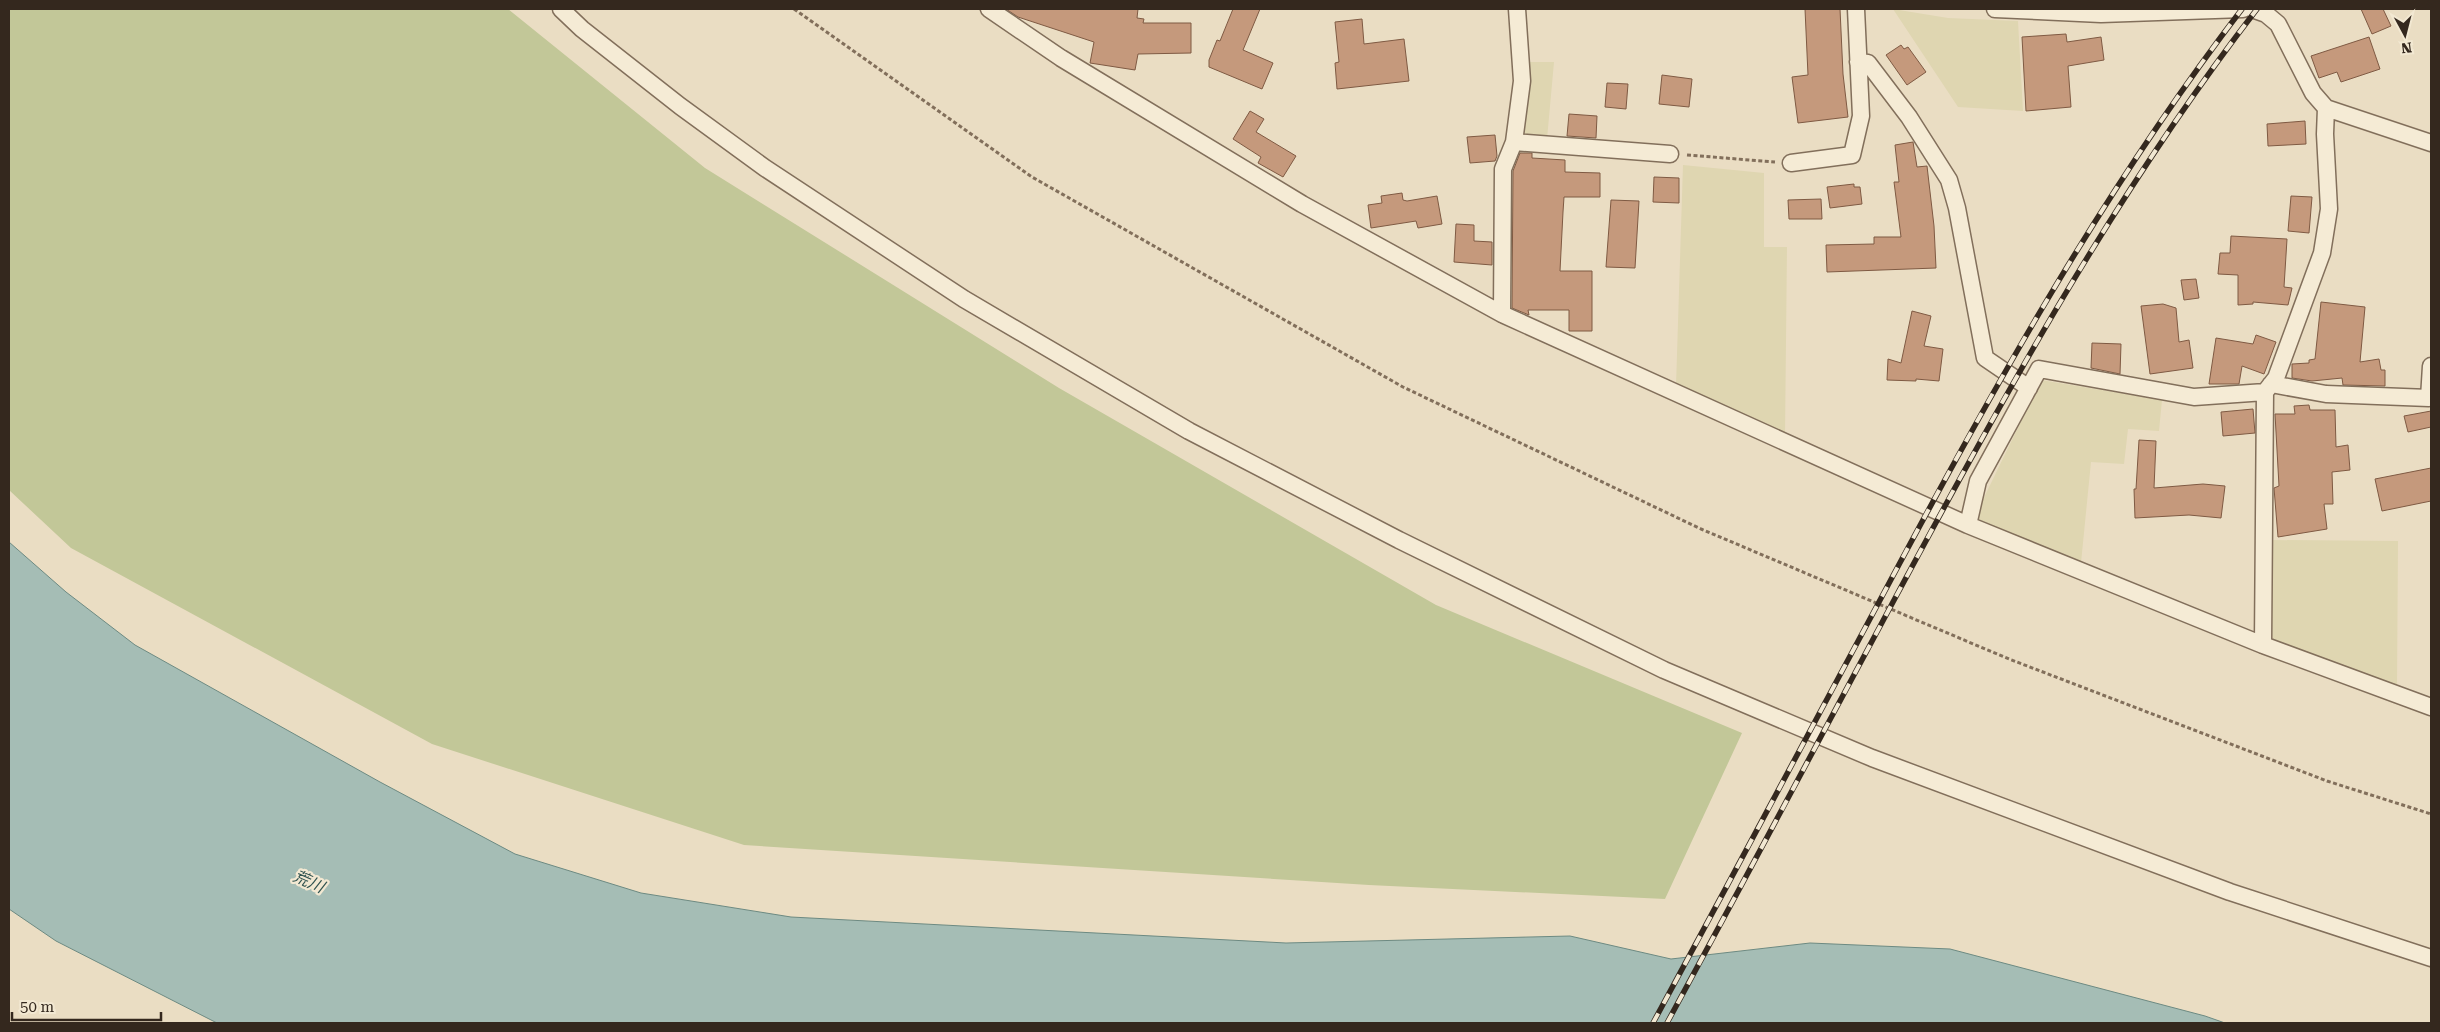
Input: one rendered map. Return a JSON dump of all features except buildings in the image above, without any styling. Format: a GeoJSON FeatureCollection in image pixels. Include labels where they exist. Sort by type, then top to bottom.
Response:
{"type":"FeatureCollection","features":[{"type":"Feature","properties":{"kind":"street"},"geometry":{"type":"LineString","coordinates":[[561,9],[582,29],[680,106],[765,168],[964,299],[1181,426],[1348,514],[1664,670],[1872,758],[2230,892],[2431,958]]}},
{"type":"Feature","properties":{"kind":"street"},"geometry":{"type":"LineString","coordinates":[[989,9],[1061,58],[1302,204],[1502,314],[1968,525],[2263,645],[2431,707]]}},
{"type":"Feature","properties":{"kind":"street"},"geometry":{"type":"LineString","coordinates":[[1502,314],[1503,169],[1514,142],[1522,81],[1516,9]]}},
{"type":"Feature","properties":{"kind":"street"},"geometry":{"type":"LineString","coordinates":[[1791,163],[1852,155],[1861,116],[1856,9]]}},
{"type":"Feature","properties":{"kind":"street"},"geometry":{"type":"LineString","coordinates":[[1995,9],[2101,14],[2243,9]]}},
{"type":"Feature","properties":{"kind":"street"},"geometry":{"type":"LineString","coordinates":[[2262,11],[2278,24],[2313,93],[2326,108],[2431,142]]}},
{"type":"Feature","properties":{"kind":"street"},"geometry":{"type":"LineString","coordinates":[[1858,62],[1868,64],[1909,117],[1949,180],[1957,208],[1985,358],[2028,388]]}},
{"type":"Feature","properties":{"kind":"street"},"geometry":{"type":"LineString","coordinates":[[2263,645],[2268,388],[2276,378],[2322,252],[2329,209],[2325,134],[2326,108]]}},
{"type":"Feature","properties":{"kind":"street"},"geometry":{"type":"LineString","coordinates":[[1514,142],[1670,154]]}},
{"type":"Feature","properties":{"kind":"street"},"geometry":{"type":"LineString","coordinates":[[1968,525],[1978,481],[2039,369],[2194,397],[2268,388],[2326,394],[2429,398],[2431,366]]}},
{"type":"Feature","properties":{"kind":"path"},"geometry":{"type":"LineString","coordinates":[[794,9],[1032,177],[1402,387],[1701,529],[2010,659],[2327,781],[2431,814]]}},
{"type":"Feature","properties":{"kind":"path"},"geometry":{"type":"LineString","coordinates":[[1670,154],[1791,163]]}},
{"type":"Feature","properties":{"kind":"shaded area"},"geometry":{"type":"Polygon","coordinates":[[[1893,9],[1948,18],[2018,21],[2023,111],[1958,107],[1893,9]]]}},
{"type":"Feature","properties":{"kind":"shaded area"},"geometry":{"type":"Polygon","coordinates":[[[1528,62],[1554,62],[1547,139],[1523,137],[1519,130],[1528,62]]]}},
{"type":"Feature","properties":{"kind":"shaded area"},"geometry":{"type":"Polygon","coordinates":[[[1683,165],[1764,173],[1764,247],[1787,247],[1785,435],[1676,386],[1683,165]]]}},
{"type":"Feature","properties":{"kind":"shaded area"},"geometry":{"type":"Polygon","coordinates":[[[2041,380],[2162,400],[2159,431],[2128,429],[2124,464],[2091,462],[2081,563],[1980,521],[1976,514],[2041,380]]]}},
{"type":"Feature","properties":{"kind":"shaded area"},"geometry":{"type":"Polygon","coordinates":[[[2271,540],[2398,541],[2397,686],[2270,642],[2271,540]]]}},
{"type":"Feature","properties":{"kind":"green space"},"geometry":{"type":"Polygon","coordinates":[[[9,9],[508,9],[705,168],[1059,388],[1436,605],[1742,733],[1665,899],[1369,885],[744,845],[432,744],[71,548],[9,490],[9,9]]]}},
{"type":"Feature","properties":{"kind":"water","name":"荒川"},"geometry":{"type":"Polygon","coordinates":[[[9,542],[66,592],[135,645],[380,782],[515,854],[641,893],[791,917],[1286,943],[1570,936],[1671,959],[1810,943],[1950,949],[2205,1016],[2225,1023],[217,1023],[56,941],[9,909],[9,542]]]}},
{"type":"Feature","properties":{"kind":"railway"},"geometry":{"type":"LineString","coordinates":[[1653,1023],[1920,525],[2048,298],[2141,150],[2190,79],[2242,9]]}},
{"type":"Feature","properties":{"kind":"railway"},"geometry":{"type":"LineString","coordinates":[[1667,1023],[1934,525],[2019,373],[2108,223],[2205,79],[2257,9]]}}]}
